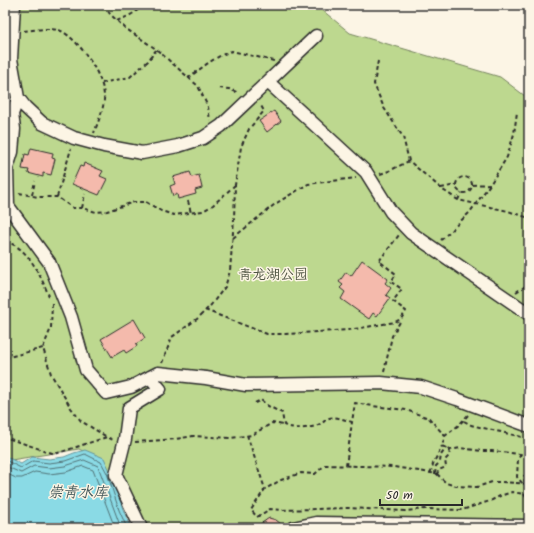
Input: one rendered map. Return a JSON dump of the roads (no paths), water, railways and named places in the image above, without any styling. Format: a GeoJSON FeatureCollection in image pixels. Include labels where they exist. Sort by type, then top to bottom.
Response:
{"type":"FeatureCollection","features":[{"type":"Feature","properties":{"kind":"street"},"geometry":{"type":"LineString","coordinates":[[14,5],[11,59],[18,98],[24,108],[42,123],[74,138],[91,143],[142,153],[184,144],[203,138],[221,126],[316,36]]}},
{"type":"Feature","properties":{"kind":"street"},"geometry":{"type":"LineString","coordinates":[[268,82],[366,172],[391,212],[411,233],[529,314]]}},
{"type":"Feature","properties":{"kind":"street"},"geometry":{"type":"LineString","coordinates":[[18,98],[12,114],[14,129],[12,152],[6,168],[8,193],[6,207],[49,262],[71,317],[86,370],[106,393],[131,387],[154,375],[206,378],[246,386],[381,383],[421,387],[529,426]]}},
{"type":"Feature","properties":{"kind":"street"},"geometry":{"type":"LineString","coordinates":[[141,528],[116,475],[124,442],[129,408],[160,389],[154,375]]}},
{"type":"Feature","properties":{"kind":"street"},"geometry":{"type":"LineString","coordinates":[[293,528],[316,523],[529,526]]}},
{"type":"Feature","properties":{"kind":"water","name":"崇青水库"},"geometry":{"type":"Polygon","coordinates":[[[85,450],[104,458],[131,528],[5,528],[5,456],[21,464],[32,457],[49,459],[64,457],[85,450]]]}},
{"type":"Feature","properties":{"kind":"park label","name":"青龙湖公园"},"geometry":{"type":"Point","coordinates":[273,274]}}]}
